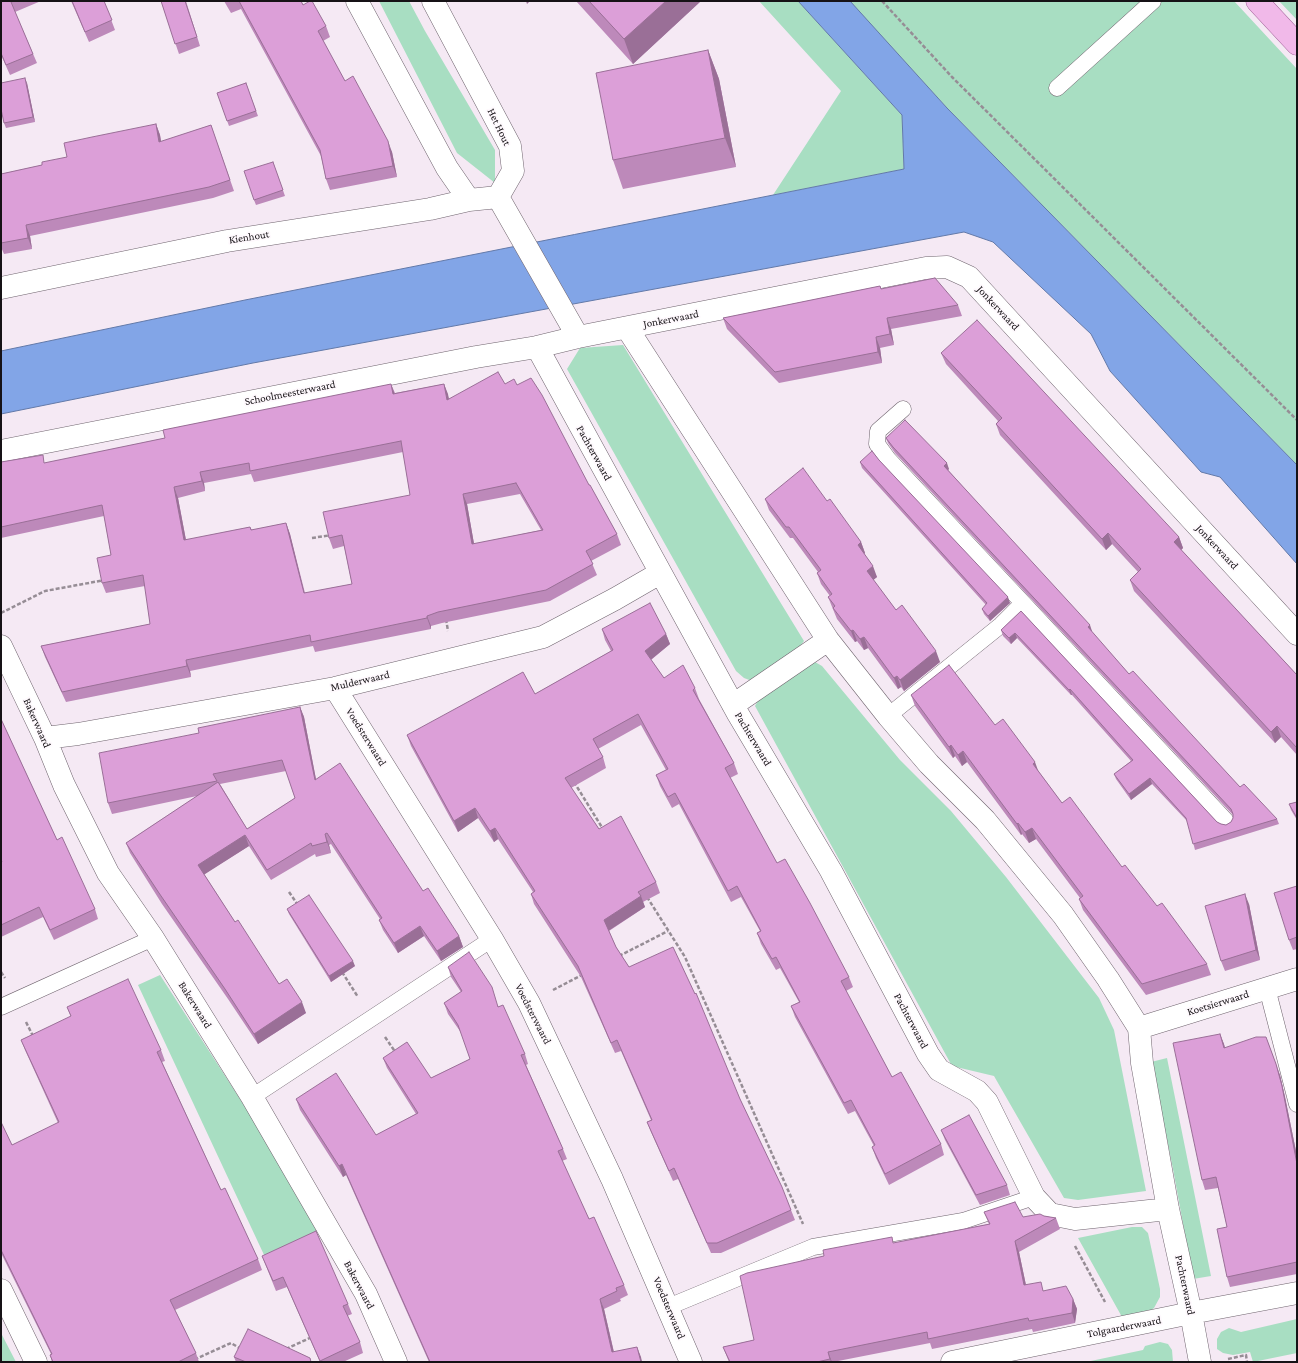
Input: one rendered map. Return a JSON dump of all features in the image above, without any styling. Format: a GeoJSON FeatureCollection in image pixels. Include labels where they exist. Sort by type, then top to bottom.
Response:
{"type":"FeatureCollection","features":[{"type":"Feature","properties":{"kind":"main road"},"geometry":{"type":"LineString","coordinates":[[1257,1],[1297,44]]}},
{"type":"Feature","properties":{"kind":"street"},"geometry":{"type":"LineString","coordinates":[[356,1],[446,168],[468,200]]}},
{"type":"Feature","properties":{"kind":"street","name":"Het Hout"},"geometry":{"type":"LineString","coordinates":[[433,1],[510,146],[513,171],[498,197]]}},
{"type":"Feature","properties":{"kind":"street"},"geometry":{"type":"LineString","coordinates":[[498,197],[578,337]]}},
{"type":"Feature","properties":{"kind":"street","name":"Kienhout"},"geometry":{"type":"LineString","coordinates":[[1,288],[227,241],[430,208],[468,200],[498,197]]}},
{"type":"Feature","properties":{"kind":"street","name":"Jonkerwaard"},"geometry":{"type":"LineString","coordinates":[[578,337],[926,268],[947,267],[969,277],[1297,634]]}},
{"type":"Feature","properties":{"kind":"street","name":"Pachterwaard"},"geometry":{"type":"LineString","coordinates":[[626,328],[828,640],[888,716],[929,764],[985,820],[1064,915],[1108,979],[1139,1028],[1142,1063],[1168,1208],[1200,1362]]}},
{"type":"Feature","properties":{"kind":"street","name":"Schoolmeesterwaard"},"geometry":{"type":"LineString","coordinates":[[1,451],[468,358],[537,347],[578,337]]}},
{"type":"Feature","properties":{"kind":"street","name":"Pachterwaard"},"geometry":{"type":"LineString","coordinates":[[537,347],[733,705],[831,871],[928,1054],[939,1070],[976,1091],[987,1102],[1034,1197],[1050,1214],[1075,1219],[1168,1208]]}},
{"type":"Feature","properties":{"kind":"street","name":"Mulderwaard"},"geometry":{"type":"LineString","coordinates":[[45,738],[78,734],[335,688],[543,636],[615,599],[660,573]]}},
{"type":"Feature","properties":{"kind":"street","name":"Pachterwaard"},"geometry":{"type":"LineString","coordinates":[[733,705],[828,640]]}},
{"type":"Feature","properties":{"kind":"street","name":"Bakerwaard"},"geometry":{"type":"LineString","coordinates":[[1,646],[45,738],[64,785],[108,873],[153,938],[252,1097],[366,1294],[396,1362]]}},
{"type":"Feature","properties":{"kind":"street","name":"Voedsterwaard"},"geometry":{"type":"LineString","coordinates":[[335,688],[492,939],[529,1003],[612,1179],[691,1362]]}},
{"type":"Feature","properties":{"kind":"street","name":"Koetsierwaard"},"geometry":{"type":"LineString","coordinates":[[1139,1028],[1297,979]]}},
{"type":"Feature","properties":{"kind":"street"},"geometry":{"type":"LineString","coordinates":[[1,1290],[36,1362]]}},
{"type":"Feature","properties":{"kind":"street","name":"Tolgaarderwaard"},"geometry":{"type":"LineString","coordinates":[[952,1362],[1297,1293]]}},
{"type":"Feature","properties":{"kind":"lane"},"geometry":{"type":"LineString","coordinates":[[1057,88],[1153,1]]}},
{"type":"Feature","properties":{"kind":"lane"},"geometry":{"type":"LineString","coordinates":[[903,409],[878,432],[877,444],[888,459],[1226,821]]}},
{"type":"Feature","properties":{"kind":"lane"},"geometry":{"type":"LineString","coordinates":[[888,716],[1000,625],[1023,603]]}},
{"type":"Feature","properties":{"kind":"lane"},"geometry":{"type":"LineString","coordinates":[[1,1007],[153,938]]}},
{"type":"Feature","properties":{"kind":"lane"},"geometry":{"type":"LineString","coordinates":[[252,1097],[492,939]]}},
{"type":"Feature","properties":{"kind":"lane"},"geometry":{"type":"LineString","coordinates":[[1267,988],[1297,1104]]}},
{"type":"Feature","properties":{"kind":"lane"},"geometry":{"type":"LineString","coordinates":[[668,1307],[813,1247],[963,1221],[1034,1197]]}},
{"type":"Feature","properties":{"kind":"path"},"geometry":{"type":"LineString","coordinates":[[882,1],[952,77],[1297,420]]}},
{"type":"Feature","properties":{"kind":"path"},"geometry":{"type":"LineString","coordinates":[[312,538],[335,534]]}},
{"type":"Feature","properties":{"kind":"path"},"geometry":{"type":"LineString","coordinates":[[1,613],[45,591],[107,579]]}},
{"type":"Feature","properties":{"kind":"path"},"geometry":{"type":"LineString","coordinates":[[445,614],[453,658]]}},
{"type":"Feature","properties":{"kind":"path"},"geometry":{"type":"LineString","coordinates":[[572,780],[606,832]]}},
{"type":"Feature","properties":{"kind":"path"},"geometry":{"type":"LineString","coordinates":[[289,892],[302,912]]}},
{"type":"Feature","properties":{"kind":"path"},"geometry":{"type":"LineString","coordinates":[[643,892],[684,957],[813,1247]]}},
{"type":"Feature","properties":{"kind":"path"},"geometry":{"type":"LineString","coordinates":[[613,960],[668,931]]}},
{"type":"Feature","properties":{"kind":"path"},"geometry":{"type":"LineString","coordinates":[[342,971],[397,1056]]}},
{"type":"Feature","properties":{"kind":"path"},"geometry":{"type":"LineString","coordinates":[[1,972],[33,1036]]}},
{"type":"Feature","properties":{"kind":"path"},"geometry":{"type":"LineString","coordinates":[[529,1003],[585,974]]}},
{"type":"Feature","properties":{"kind":"path"},"geometry":{"type":"LineString","coordinates":[[1059,1216],[1118,1328]]}},
{"type":"Feature","properties":{"kind":"path"},"geometry":{"type":"LineString","coordinates":[[283,1350],[318,1335]]}},
{"type":"Feature","properties":{"kind":"path"},"geometry":{"type":"LineString","coordinates":[[189,1362],[231,1343],[243,1350]]}},
{"type":"Feature","properties":{"kind":"path"},"geometry":{"type":"LineString","coordinates":[[1224,1360],[1246,1355],[1247,1362]]}},
{"type":"Feature","properties":{"kind":"green space"},"geometry":{"type":"Polygon","coordinates":[[[379,1],[409,1],[495,150],[495,183],[457,153],[379,1]]]}},
{"type":"Feature","properties":{"kind":"green space"},"geometry":{"type":"Polygon","coordinates":[[[759,1],[798,1],[902,115],[904,169],[773,195],[841,91],[759,1]]]}},
{"type":"Feature","properties":{"kind":"green space"},"geometry":{"type":"Polygon","coordinates":[[[849,1],[1234,1],[1297,69],[1297,465],[947,108],[849,1]]]}},
{"type":"Feature","properties":{"kind":"green space"},"geometry":{"type":"Polygon","coordinates":[[[1279,1],[1297,1],[1297,20],[1279,1]]]}},
{"type":"Feature","properties":{"kind":"green space"},"geometry":{"type":"Polygon","coordinates":[[[623,345],[804,641],[798,649],[752,681],[744,678],[736,671],[567,369],[580,348],[623,345]]]}},
{"type":"Feature","properties":{"kind":"green space"},"geometry":{"type":"Polygon","coordinates":[[[815,662],[822,666],[900,760],[951,811],[1006,877],[1099,998],[1114,1030],[1146,1191],[1078,1200],[1064,1198],[994,1076],[952,1066],[755,706],[761,695],[815,662]]]}},
{"type":"Feature","properties":{"kind":"green space"},"geometry":{"type":"Polygon","coordinates":[[[160,975],[324,1229],[265,1257],[138,985],[160,975]]]}},
{"type":"Feature","properties":{"kind":"green space"},"geometry":{"type":"Polygon","coordinates":[[[1167,1058],[1211,1276],[1193,1279],[1173,1169],[1151,1062],[1167,1058]]]}},
{"type":"Feature","properties":{"kind":"green space"},"geometry":{"type":"Polygon","coordinates":[[[1132,1227],[1142,1227],[1148,1233],[1160,1289],[1160,1297],[1154,1308],[1149,1312],[1122,1317],[1078,1238],[1132,1227]]]}},
{"type":"Feature","properties":{"kind":"green space"},"geometry":{"type":"Polygon","coordinates":[[[1297,1319],[1297,1353],[1253,1362],[1250,1352],[1233,1355],[1223,1353],[1217,1349],[1217,1339],[1221,1332],[1229,1328],[1241,1332],[1297,1319]]]}},
{"type":"Feature","properties":{"kind":"green space"},"geometry":{"type":"Polygon","coordinates":[[[1,1333],[16,1362],[1,1362],[1,1333]]]}},
{"type":"Feature","properties":{"kind":"green space"},"geometry":{"type":"Polygon","coordinates":[[[1160,1342],[1168,1344],[1172,1350],[1173,1362],[1086,1362],[1143,1350],[1145,1346],[1160,1342]]]}},
{"type":"Feature","properties":{"kind":"water"},"geometry":{"type":"Polygon","coordinates":[[[798,1],[850,1],[947,108],[1297,465],[1297,564],[1220,477],[1201,472],[1110,371],[1091,334],[993,242],[964,232],[253,363],[1,414],[1,351],[245,300],[904,169],[902,115],[798,1]]]}},
{"type":"Feature","properties":{"kind":"building"},"geometry":{"type":"Polygon","coordinates":[[[1,1],[15,1],[11,2],[33,54],[6,65],[1,53],[1,1]]]}},
{"type":"Feature","properties":{"kind":"building"},"geometry":{"type":"Polygon","coordinates":[[[72,1],[104,1],[112,20],[85,32],[72,1]]]}},
{"type":"Feature","properties":{"kind":"building"},"geometry":{"type":"Polygon","coordinates":[[[161,1],[185,1],[197,37],[175,44],[161,1]]]}},
{"type":"Feature","properties":{"kind":"building"},"geometry":{"type":"Polygon","coordinates":[[[239,1],[301,1],[303,5],[312,1],[326,26],[318,31],[345,81],[353,76],[388,141],[393,166],[326,179],[320,150],[239,1]]]}},
{"type":"Feature","properties":{"kind":"building"},"geometry":{"type":"Polygon","coordinates":[[[589,1],[666,1],[624,39],[589,1]]]}},
{"type":"Feature","properties":{"kind":"building"},"geometry":{"type":"Polygon","coordinates":[[[708,50],[725,138],[613,160],[596,73],[708,50]]]}},
{"type":"Feature","properties":{"kind":"building"},"geometry":{"type":"Polygon","coordinates":[[[25,78],[33,117],[4,123],[1,109],[1,83],[25,78]]]}},
{"type":"Feature","properties":{"kind":"building"},"geometry":{"type":"Polygon","coordinates":[[[246,83],[256,111],[227,121],[217,93],[246,83]]]}},
{"type":"Feature","properties":{"kind":"building"},"geometry":{"type":"Polygon","coordinates":[[[156,124],[159,142],[211,125],[230,180],[209,187],[26,225],[28,238],[1,243],[1,174],[42,165],[42,162],[67,157],[64,143],[156,124]]]}},
{"type":"Feature","properties":{"kind":"building"},"geometry":{"type":"Polygon","coordinates":[[[273,162],[283,190],[254,200],[244,171],[273,162]]]}},
{"type":"Feature","properties":{"kind":"building"},"geometry":{"type":"Polygon","coordinates":[[[935,278],[958,305],[887,318],[890,334],[876,337],[878,352],[775,372],[723,318],[880,286],[881,289],[935,278]]]}},
{"type":"Feature","properties":{"kind":"building"},"geometry":{"type":"Polygon","coordinates":[[[977,320],[1179,537],[1174,542],[1297,675],[1297,748],[1277,726],[1271,732],[1130,580],[1141,569],[1108,533],[1102,539],[996,424],[1002,418],[941,353],[977,320]]]}},
{"type":"Feature","properties":{"kind":"building"},"geometry":{"type":"Polygon","coordinates":[[[498,372],[505,384],[514,379],[517,385],[531,378],[542,395],[589,485],[617,534],[586,551],[593,564],[546,590],[438,612],[427,616],[427,618],[311,642],[310,635],[186,660],[187,666],[62,692],[41,646],[150,624],[143,575],[102,583],[97,558],[111,555],[102,505],[1,527],[1,462],[43,455],[44,463],[165,438],[163,430],[391,384],[393,394],[444,384],[447,400],[498,372]],[[401,441],[250,471],[249,463],[200,472],[202,481],[174,487],[184,540],[250,527],[251,530],[286,523],[304,593],[352,584],[342,535],[329,538],[323,512],[410,495],[401,441]],[[516,483],[463,494],[472,544],[543,530],[516,483]]]}},
{"type":"Feature","properties":{"kind":"building"},"geometry":{"type":"Polygon","coordinates":[[[905,420],[947,463],[944,466],[1090,625],[1088,627],[1129,674],[1133,671],[1240,787],[1244,784],[1277,819],[1193,844],[1186,818],[1150,778],[1129,794],[1114,774],[1133,760],[1070,689],[1069,690],[1015,633],[1009,638],[1001,630],[1021,611],[1217,822],[1226,825],[1231,822],[1233,818],[1231,809],[893,447],[886,438],[905,420]]]}},
{"type":"Feature","properties":{"kind":"building"},"geometry":{"type":"Polygon","coordinates":[[[872,451],[1008,597],[988,616],[982,609],[987,603],[860,462],[872,451]]]}},
{"type":"Feature","properties":{"kind":"building"},"geometry":{"type":"Polygon","coordinates":[[[803,468],[827,501],[830,499],[861,542],[858,545],[873,566],[867,571],[896,610],[902,605],[936,651],[900,680],[897,676],[894,678],[864,637],[860,639],[853,630],[851,631],[833,608],[835,606],[828,597],[832,594],[817,573],[821,570],[789,527],[786,527],[765,499],[803,468]]]}},
{"type":"Feature","properties":{"kind":"building"},"geometry":{"type":"Polygon","coordinates":[[[650,603],[666,634],[645,651],[664,678],[683,665],[695,688],[693,690],[734,763],[725,768],[777,863],[785,859],[810,903],[849,977],[841,981],[892,1077],[901,1072],[941,1144],[885,1174],[872,1147],[875,1145],[851,1100],[844,1103],[791,1006],[800,1002],[776,957],[772,959],[757,933],[761,931],[737,886],[728,891],[675,793],[668,797],[656,775],[668,769],[638,714],[593,739],[603,757],[565,778],[599,829],[621,816],[656,882],[638,892],[641,896],[604,920],[616,947],[629,967],[673,947],[695,994],[696,993],[740,1099],[782,1187],[791,1210],[717,1243],[707,1243],[674,1168],[669,1171],[647,1122],[652,1120],[617,1040],[611,1043],[578,966],[531,894],[535,891],[495,828],[490,831],[475,808],[454,821],[407,735],[523,672],[535,694],[613,650],[602,629],[650,603]]]}},
{"type":"Feature","properties":{"kind":"building"},"geometry":{"type":"Polygon","coordinates":[[[949,665],[995,725],[1003,719],[1035,762],[1033,764],[1062,803],[1070,797],[1122,867],[1125,865],[1157,906],[1162,903],[1207,964],[1142,984],[1079,899],[1083,896],[1032,828],[1025,832],[1018,823],[1017,824],[963,751],[958,755],[951,745],[949,747],[911,695],[949,665]]]}},
{"type":"Feature","properties":{"kind":"building"},"geometry":{"type":"Polygon","coordinates":[[[300,707],[315,780],[340,763],[423,891],[428,888],[459,936],[437,951],[420,926],[394,943],[379,920],[382,918],[327,833],[325,834],[327,842],[312,846],[311,843],[267,870],[245,835],[198,865],[235,922],[238,920],[279,984],[287,979],[302,1002],[254,1034],[126,843],[218,782],[247,829],[295,798],[282,760],[213,774],[217,781],[108,803],[99,753],[199,733],[198,728],[300,707]]]}},
{"type":"Feature","properties":{"kind":"building"},"geometry":{"type":"Polygon","coordinates":[[[1,719],[57,840],[62,837],[95,909],[50,930],[39,907],[1,925],[1,719]]]}},
{"type":"Feature","properties":{"kind":"building"},"geometry":{"type":"Polygon","coordinates":[[[1297,802],[1297,818],[1289,804],[1297,802]]]}},
{"type":"Feature","properties":{"kind":"building"},"geometry":{"type":"Polygon","coordinates":[[[1297,886],[1297,937],[1289,940],[1274,893],[1297,886]]]}},
{"type":"Feature","properties":{"kind":"building"},"geometry":{"type":"Polygon","coordinates":[[[1245,894],[1256,950],[1221,961],[1205,906],[1245,894]]]}},
{"type":"Feature","properties":{"kind":"building"},"geometry":{"type":"Polygon","coordinates":[[[309,895],[353,961],[329,976],[287,909],[309,895]]]}},
{"type":"Feature","properties":{"kind":"building"},"geometry":{"type":"Polygon","coordinates":[[[469,952],[492,987],[498,1007],[503,1005],[525,1054],[521,1055],[563,1149],[558,1151],[589,1219],[594,1217],[624,1285],[616,1288],[617,1291],[600,1299],[612,1352],[637,1347],[641,1362],[430,1362],[342,1164],[339,1166],[296,1099],[336,1073],[376,1135],[418,1113],[383,1058],[407,1042],[431,1078],[470,1059],[458,1025],[444,1003],[462,991],[448,967],[469,952]]]}},
{"type":"Feature","properties":{"kind":"building"},"geometry":{"type":"Polygon","coordinates":[[[128,979],[161,1050],[157,1052],[221,1190],[225,1188],[258,1259],[170,1300],[196,1353],[178,1362],[53,1362],[50,1355],[52,1354],[1,1250],[1,1122],[12,1145],[59,1122],[21,1040],[71,1016],[67,1007],[128,979]]]}},
{"type":"Feature","properties":{"kind":"building"},"geometry":{"type":"Polygon","coordinates":[[[1220,1034],[1224,1048],[1256,1037],[1266,1037],[1282,1086],[1297,1164],[1297,1262],[1227,1277],[1217,1229],[1227,1227],[1216,1177],[1202,1180],[1173,1043],[1220,1034]]]}},
{"type":"Feature","properties":{"kind":"building"},"geometry":{"type":"Polygon","coordinates":[[[969,1115],[1007,1185],[976,1195],[941,1130],[969,1115]]]}},
{"type":"Feature","properties":{"kind":"building"},"geometry":{"type":"Polygon","coordinates":[[[1015,1202],[1023,1217],[1040,1214],[1056,1218],[1015,1241],[1024,1285],[1041,1282],[1043,1291],[1066,1286],[1073,1299],[1072,1313],[1029,1321],[1028,1318],[928,1339],[927,1332],[828,1352],[830,1359],[817,1362],[730,1362],[723,1347],[754,1340],[740,1276],[747,1273],[824,1256],[823,1250],[892,1237],[893,1243],[990,1224],[984,1212],[1015,1202]]]}},
{"type":"Feature","properties":{"kind":"building"},"geometry":{"type":"Polygon","coordinates":[[[316,1231],[348,1304],[343,1306],[360,1342],[320,1361],[283,1277],[273,1281],[262,1256],[316,1231]]]}},
{"type":"Feature","properties":{"kind":"building"},"geometry":{"type":"Polygon","coordinates":[[[248,1329],[310,1358],[311,1362],[246,1362],[234,1357],[248,1329]]]}}]}
